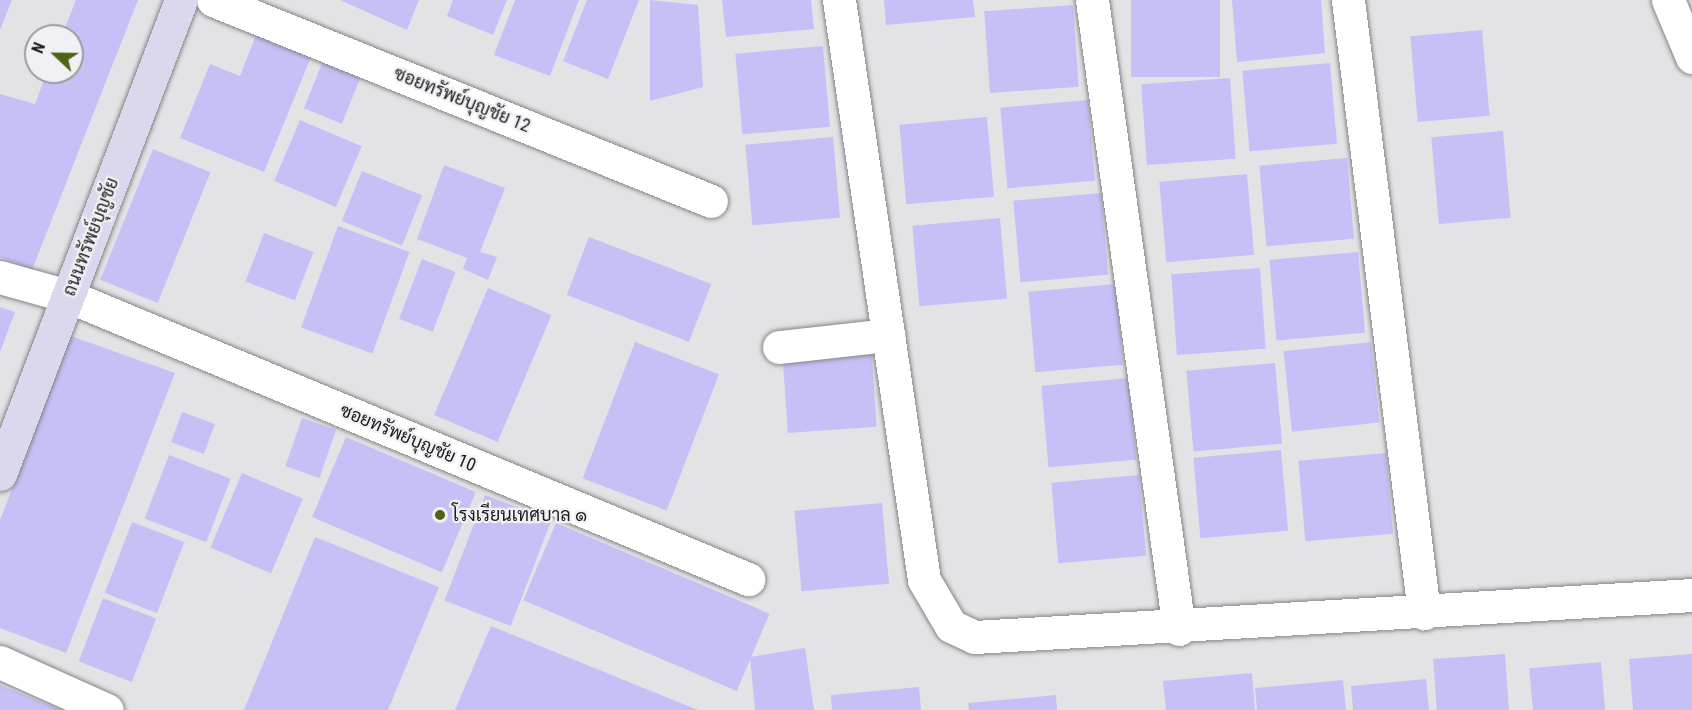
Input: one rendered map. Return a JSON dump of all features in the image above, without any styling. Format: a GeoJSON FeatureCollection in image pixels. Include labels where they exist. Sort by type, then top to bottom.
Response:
{"type":"FeatureCollection","features":[{"type":"Feature","properties":{"kind":"street","name":"ถนนทรัพย์บุญชัย"},"geometry":{"type":"LineString","coordinates":[[0,474],[181,0]]}},
{"type":"Feature","properties":{"kind":"street","name":"ซอยทรัพย์บุญชัย 12"},"geometry":{"type":"LineString","coordinates":[[213,0],[711,201]]}},
{"type":"Feature","properties":{"kind":"street"},"geometry":{"type":"LineString","coordinates":[[839,0],[924,580],[951,626],[975,638],[1179,629],[1692,595]]}},
{"type":"Feature","properties":{"kind":"street"},"geometry":{"type":"LineString","coordinates":[[1092,0],[1179,629]]}},
{"type":"Feature","properties":{"kind":"street"},"geometry":{"type":"LineString","coordinates":[[1348,0],[1424,613]]}},
{"type":"Feature","properties":{"kind":"street"},"geometry":{"type":"LineString","coordinates":[[1668,0],[1692,57]]}},
{"type":"Feature","properties":{"kind":"street","name":"ซอยทรัพย์บุญชัย 10"},"geometry":{"type":"LineString","coordinates":[[0,278],[68,296],[748,579]]}},
{"type":"Feature","properties":{"kind":"street"},"geometry":{"type":"LineString","coordinates":[[779,347],[888,335]]}},
{"type":"Feature","properties":{"kind":"street"},"geometry":{"type":"LineString","coordinates":[[0,662],[107,710]]}},
{"type":"Feature","properties":{"kind":"building"},"geometry":{"type":"Polygon","coordinates":[[[0,0],[12,0],[0,30],[0,0]]]}},
{"type":"Feature","properties":{"kind":"building"},"geometry":{"type":"Polygon","coordinates":[[[76,0],[138,0],[32,270],[0,257],[0,94],[35,104],[42,84],[84,84],[84,24],[67,24],[76,0]]]}},
{"type":"Feature","properties":{"kind":"building"},"geometry":{"type":"Polygon","coordinates":[[[340,0],[419,0],[407,30],[340,0]]]}},
{"type":"Feature","properties":{"kind":"building"},"geometry":{"type":"Polygon","coordinates":[[[453,0],[507,0],[493,35],[447,16],[453,0]]]}},
{"type":"Feature","properties":{"kind":"building"},"geometry":{"type":"Polygon","coordinates":[[[515,0],[579,0],[550,76],[494,55],[515,0]]]}},
{"type":"Feature","properties":{"kind":"building"},"geometry":{"type":"Polygon","coordinates":[[[587,0],[639,0],[608,79],[563,61],[587,0]]]}},
{"type":"Feature","properties":{"kind":"building"},"geometry":{"type":"Polygon","coordinates":[[[650,0],[698,5],[703,87],[650,101],[650,0]]]}},
{"type":"Feature","properties":{"kind":"building"},"geometry":{"type":"Polygon","coordinates":[[[722,0],[811,0],[814,29],[726,37],[722,0]]]}},
{"type":"Feature","properties":{"kind":"building"},"geometry":{"type":"Polygon","coordinates":[[[884,0],[973,0],[975,17],[886,25],[884,0]]]}},
{"type":"Feature","properties":{"kind":"building"},"geometry":{"type":"Polygon","coordinates":[[[1131,0],[1220,0],[1220,77],[1131,77],[1131,0]]]}},
{"type":"Feature","properties":{"kind":"building"},"geometry":{"type":"Polygon","coordinates":[[[1232,0],[1321,0],[1325,53],[1237,62],[1232,0]]]}},
{"type":"Feature","properties":{"kind":"building"},"geometry":{"type":"Polygon","coordinates":[[[1073,5],[1079,87],[990,93],[984,11],[1073,5]]]}},
{"type":"Feature","properties":{"kind":"building"},"geometry":{"type":"Polygon","coordinates":[[[1482,30],[1489,116],[1418,122],[1410,36],[1482,30]]]}},
{"type":"Feature","properties":{"kind":"building"},"geometry":{"type":"Polygon","coordinates":[[[256,35],[311,57],[264,172],[180,138],[210,64],[240,76],[256,35]]]}},
{"type":"Feature","properties":{"kind":"building"},"geometry":{"type":"Polygon","coordinates":[[[823,46],[830,127],[742,134],[735,54],[823,46]]]}},
{"type":"Feature","properties":{"kind":"building"},"geometry":{"type":"Polygon","coordinates":[[[323,61],[361,76],[342,124],[304,108],[323,61]]]}},
{"type":"Feature","properties":{"kind":"building"},"geometry":{"type":"Polygon","coordinates":[[[1330,63],[1337,144],[1249,151],[1242,71],[1330,63]]]}},
{"type":"Feature","properties":{"kind":"building"},"geometry":{"type":"Polygon","coordinates":[[[1230,78],[1236,159],[1147,165],[1141,84],[1230,78]]]}},
{"type":"Feature","properties":{"kind":"building"},"geometry":{"type":"Polygon","coordinates":[[[1088,100],[1095,181],[1007,188],[1000,108],[1088,100]]]}},
{"type":"Feature","properties":{"kind":"building"},"geometry":{"type":"Polygon","coordinates":[[[987,117],[994,197],[906,204],[899,125],[987,117]]]}},
{"type":"Feature","properties":{"kind":"building"},"geometry":{"type":"Polygon","coordinates":[[[300,120],[362,146],[336,207],[274,181],[300,120]]]}},
{"type":"Feature","properties":{"kind":"building"},"geometry":{"type":"Polygon","coordinates":[[[1503,131],[1511,218],[1439,224],[1431,137],[1503,131]]]}},
{"type":"Feature","properties":{"kind":"building"},"geometry":{"type":"Polygon","coordinates":[[[833,137],[840,218],[752,225],[745,145],[833,137]]]}},
{"type":"Feature","properties":{"kind":"building"},"geometry":{"type":"Polygon","coordinates":[[[153,149],[210,172],[158,303],[100,280],[153,149]]]}},
{"type":"Feature","properties":{"kind":"building"},"geometry":{"type":"Polygon","coordinates":[[[1347,158],[1354,239],[1266,246],[1259,166],[1347,158]]]}},
{"type":"Feature","properties":{"kind":"building"},"geometry":{"type":"Polygon","coordinates":[[[444,165],[505,188],[480,252],[497,257],[488,280],[463,269],[467,258],[417,239],[444,165]]]}},
{"type":"Feature","properties":{"kind":"building"},"geometry":{"type":"Polygon","coordinates":[[[362,171],[422,195],[402,245],[342,221],[362,171]]]}},
{"type":"Feature","properties":{"kind":"building"},"geometry":{"type":"Polygon","coordinates":[[[1247,174],[1254,255],[1166,262],[1159,182],[1247,174]]]}},
{"type":"Feature","properties":{"kind":"building"},"geometry":{"type":"Polygon","coordinates":[[[1101,193],[1108,275],[1020,282],[1013,201],[1101,193]]]}},
{"type":"Feature","properties":{"kind":"building"},"geometry":{"type":"Polygon","coordinates":[[[1000,218],[1007,299],[919,306],[912,226],[1000,218]]]}},
{"type":"Feature","properties":{"kind":"building"},"geometry":{"type":"Polygon","coordinates":[[[338,226],[409,252],[372,353],[301,327],[338,226]]]}},
{"type":"Feature","properties":{"kind":"building"},"geometry":{"type":"Polygon","coordinates":[[[264,233],[313,252],[295,301],[245,282],[264,233]]]}},
{"type":"Feature","properties":{"kind":"building"},"geometry":{"type":"Polygon","coordinates":[[[589,237],[711,284],[689,342],[567,295],[589,237]]]}},
{"type":"Feature","properties":{"kind":"building"},"geometry":{"type":"Polygon","coordinates":[[[1358,252],[1365,333],[1276,340],[1269,260],[1358,252]]]}},
{"type":"Feature","properties":{"kind":"building"},"geometry":{"type":"Polygon","coordinates":[[[422,259],[456,272],[433,332],[399,319],[422,259]]]}},
{"type":"Feature","properties":{"kind":"building"},"geometry":{"type":"Polygon","coordinates":[[[1260,268],[1266,349],[1177,355],[1171,274],[1260,268]]]}},
{"type":"Feature","properties":{"kind":"building"},"geometry":{"type":"Polygon","coordinates":[[[1116,284],[1123,365],[1035,372],[1028,292],[1116,284]]]}},
{"type":"Feature","properties":{"kind":"building"},"geometry":{"type":"Polygon","coordinates":[[[488,288],[552,315],[498,442],[434,415],[488,288]]]}},
{"type":"Feature","properties":{"kind":"building"},"geometry":{"type":"Polygon","coordinates":[[[0,307],[15,312],[0,352],[0,307]]]}},
{"type":"Feature","properties":{"kind":"building"},"geometry":{"type":"Polygon","coordinates":[[[71,336],[175,373],[66,653],[0,628],[0,520],[71,336]]]}},
{"type":"Feature","properties":{"kind":"building"},"geometry":{"type":"Polygon","coordinates":[[[635,342],[719,374],[667,511],[583,478],[635,342]]]}},
{"type":"Feature","properties":{"kind":"building"},"geometry":{"type":"Polygon","coordinates":[[[1371,342],[1379,423],[1292,432],[1283,351],[1371,342]]]}},
{"type":"Feature","properties":{"kind":"building"},"geometry":{"type":"Polygon","coordinates":[[[871,346],[877,427],[788,433],[782,352],[871,346]]]}},
{"type":"Feature","properties":{"kind":"building"},"geometry":{"type":"Polygon","coordinates":[[[1275,363],[1282,444],[1193,451],[1186,371],[1275,363]]]}},
{"type":"Feature","properties":{"kind":"building"},"geometry":{"type":"Polygon","coordinates":[[[1129,378],[1136,460],[1048,467],[1041,386],[1129,378]]]}},
{"type":"Feature","properties":{"kind":"building"},"geometry":{"type":"Polygon","coordinates":[[[182,412],[215,424],[204,454],[171,442],[182,412]]]}},
{"type":"Feature","properties":{"kind":"building"},"geometry":{"type":"Polygon","coordinates":[[[302,418],[336,430],[319,478],[285,466],[302,418]]]}},
{"type":"Feature","properties":{"kind":"building","name":"โรงเรียนเทศบาล ๑"},"geometry":{"type":"Polygon","coordinates":[[[346,437],[476,492],[442,572],[312,517],[346,437]]]}},
{"type":"Feature","properties":{"kind":"building"},"geometry":{"type":"Polygon","coordinates":[[[1281,450],[1288,531],[1200,538],[1193,458],[1281,450]]]}},
{"type":"Feature","properties":{"kind":"building"},"geometry":{"type":"Polygon","coordinates":[[[1386,453],[1393,534],[1305,541],[1298,461],[1386,453]]]}},
{"type":"Feature","properties":{"kind":"building"},"geometry":{"type":"Polygon","coordinates":[[[169,455],[231,479],[206,542],[145,518],[169,455]]]}},
{"type":"Feature","properties":{"kind":"building"},"geometry":{"type":"Polygon","coordinates":[[[242,473],[303,499],[271,573],[210,548],[242,473]]]}},
{"type":"Feature","properties":{"kind":"building"},"geometry":{"type":"Polygon","coordinates":[[[1139,475],[1146,556],[1058,563],[1051,483],[1139,475]]]}},
{"type":"Feature","properties":{"kind":"building","name":"โรงเรียนเทศบาล ๑"},"geometry":{"type":"Polygon","coordinates":[[[485,495],[551,520],[511,626],[445,600],[485,495]]]}},
{"type":"Feature","properties":{"kind":"building"},"geometry":{"type":"Polygon","coordinates":[[[882,503],[889,584],[801,591],[794,511],[882,503]]]}},
{"type":"Feature","properties":{"kind":"building"},"geometry":{"type":"Polygon","coordinates":[[[132,522],[184,542],[157,613],[105,593],[132,522]]]}},
{"type":"Feature","properties":{"kind":"building","name":"โรงเรียนเทศบาล ๑"},"geometry":{"type":"Polygon","coordinates":[[[556,523],[770,614],[737,691],[523,600],[556,523]]]}},
{"type":"Feature","properties":{"kind":"building"},"geometry":{"type":"Polygon","coordinates":[[[315,537],[439,587],[388,710],[244,710],[315,537]]]}},
{"type":"Feature","properties":{"kind":"building"},"geometry":{"type":"Polygon","coordinates":[[[103,598],[156,618],[132,682],[79,661],[103,598]]]}},
{"type":"Feature","properties":{"kind":"building"},"geometry":{"type":"Polygon","coordinates":[[[491,626],[698,710],[455,710],[491,626]]]}},
{"type":"Feature","properties":{"kind":"building"},"geometry":{"type":"Polygon","coordinates":[[[805,648],[814,710],[755,710],[750,657],[805,648]]]}},
{"type":"Feature","properties":{"kind":"building"},"geometry":{"type":"Polygon","coordinates":[[[1505,654],[1509,710],[1437,710],[1433,659],[1505,654]]]}},
{"type":"Feature","properties":{"kind":"building"},"geometry":{"type":"Polygon","coordinates":[[[1692,654],[1692,710],[1633,710],[1629,659],[1692,654]]]}},
{"type":"Feature","properties":{"kind":"building"},"geometry":{"type":"Polygon","coordinates":[[[1601,662],[1605,710],[1533,710],[1529,668],[1601,662]]]}},
{"type":"Feature","properties":{"kind":"building"},"geometry":{"type":"Polygon","coordinates":[[[1252,673],[1255,710],[1166,710],[1163,681],[1252,673]]]}},
{"type":"Feature","properties":{"kind":"building"},"geometry":{"type":"Polygon","coordinates":[[[1426,679],[1429,710],[1353,710],[1351,686],[1426,679]]]}},
{"type":"Feature","properties":{"kind":"building"},"geometry":{"type":"Polygon","coordinates":[[[1343,680],[1346,710],[1257,710],[1255,688],[1343,680]]]}},
{"type":"Feature","properties":{"kind":"building"},"geometry":{"type":"Polygon","coordinates":[[[0,685],[61,710],[0,710],[0,685]]]}},
{"type":"Feature","properties":{"kind":"building"},"geometry":{"type":"Polygon","coordinates":[[[919,687],[921,710],[832,710],[831,695],[919,687]]]}},
{"type":"Feature","properties":{"kind":"building"},"geometry":{"type":"Polygon","coordinates":[[[1056,695],[1057,710],[969,710],[968,703],[1056,695]]]}},
{"type":"Feature","properties":{"kind":"place","name":"โรงเรียนเทศบาล ๑"},"geometry":{"type":"Point","coordinates":[440,515]}}]}
